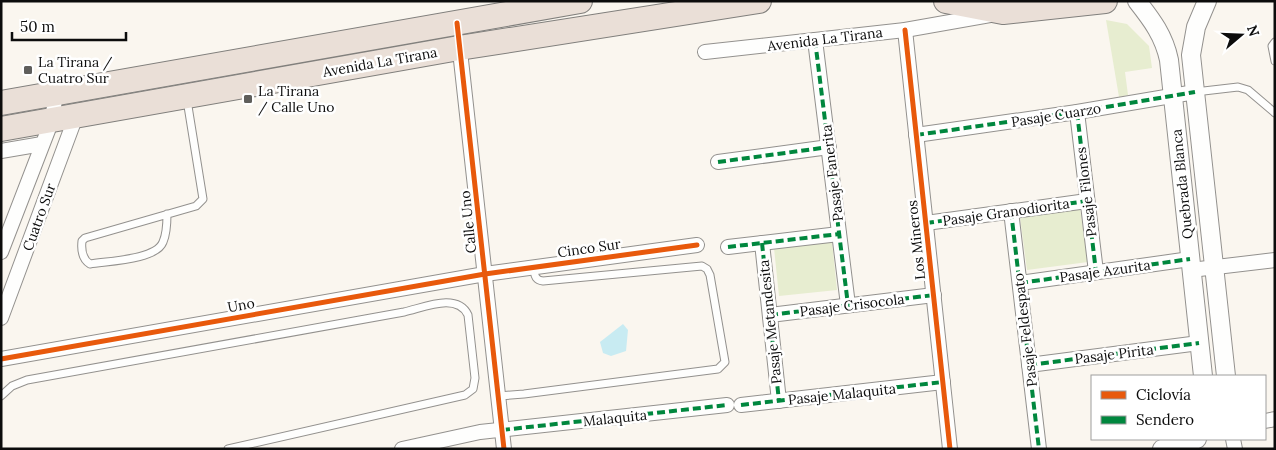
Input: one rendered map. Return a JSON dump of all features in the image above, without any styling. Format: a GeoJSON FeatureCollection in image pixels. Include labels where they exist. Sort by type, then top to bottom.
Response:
{"type":"FeatureCollection","features":[{"type":"Feature","properties":{"kind":"highway","name":"Avenida La Tirana"},"geometry":{"type":"LineString","coordinates":[[1,129],[76,116],[184,84],[456,23],[580,1]]}},
{"type":"Feature","properties":{"kind":"highway","name":"Avenida La Tirana"},"geometry":{"type":"LineString","coordinates":[[1,103],[56,94],[184,84],[459,48],[759,1]]}},
{"type":"Feature","properties":{"kind":"highway","name":"Avenida La Tirana"},"geometry":{"type":"LineString","coordinates":[[946,1],[1003,12],[1105,1]]}},
{"type":"Feature","properties":{"kind":"street","name":"Quebrada Blanca"},"geometry":{"type":"LineString","coordinates":[[1137,1],[1152,20],[1163,39],[1169,60],[1203,375]]}},
{"type":"Feature","properties":{"kind":"street","name":"Quebrada Blanca"},"geometry":{"type":"LineString","coordinates":[[1207,1],[1196,27],[1191,55],[1226,375]]}},
{"type":"Feature","properties":{"kind":"street","name":"Avenida La Tirana"},"geometry":{"type":"LineString","coordinates":[[705,52],[905,30],[1003,12]]}},
{"type":"Feature","properties":{"kind":"street","name":"Calle Uno"},"geometry":{"type":"LineString","coordinates":[[456,23],[504,449]]}},
{"type":"Feature","properties":{"kind":"street","name":"Los Mineros"},"geometry":{"type":"LineString","coordinates":[[905,30],[950,449]]}},
{"type":"Feature","properties":{"kind":"street","name":"Pasaje Fanerita"},"geometry":{"type":"LineString","coordinates":[[815,40],[848,305]]}},
{"type":"Feature","properties":{"kind":"street","name":"Pasaje Cuarzo"},"geometry":{"type":"LineString","coordinates":[[916,135],[1077,112],[1195,92]]}},
{"type":"Feature","properties":{"kind":"street","name":"Cuatro Sur"},"geometry":{"type":"LineString","coordinates":[[1,252],[52,120],[56,94]]}},
{"type":"Feature","properties":{"kind":"street","name":"Pasaje Filones"},"geometry":{"type":"LineString","coordinates":[[1077,112],[1096,272]]}},
{"type":"Feature","properties":{"kind":"street","name":"Cuatro Sur"},"geometry":{"type":"LineString","coordinates":[[1,318],[76,116]]}},
{"type":"Feature","properties":{"kind":"street"},"geometry":{"type":"LineString","coordinates":[[1,151],[42,144]]}},
{"type":"Feature","properties":{"kind":"street"},"geometry":{"type":"LineString","coordinates":[[718,162],[828,147]]}},
{"type":"Feature","properties":{"kind":"street","name":"Pasaje Granodiorita"},"geometry":{"type":"LineString","coordinates":[[926,223],[1087,201]]}},
{"type":"Feature","properties":{"kind":"street","name":"Pasaje Feldespato"},"geometry":{"type":"LineString","coordinates":[[1011,211],[1039,449]]}},
{"type":"Feature","properties":{"kind":"street"},"geometry":{"type":"LineString","coordinates":[[728,247],[839,234]]}},
{"type":"Feature","properties":{"kind":"street","name":"Pasaje Metandesita"},"geometry":{"type":"LineString","coordinates":[[762,243],[779,401]]}},
{"type":"Feature","properties":{"kind":"street","name":"Cinco Sur"},"geometry":{"type":"LineString","coordinates":[[485,274],[697,245]]}},
{"type":"Feature","properties":{"kind":"street","name":"Pasaje Azurita"},"geometry":{"type":"LineString","coordinates":[[1020,283],[1096,272],[1191,265],[1215,268],[1275,260]]}},
{"type":"Feature","properties":{"kind":"street","name":"Uno"},"geometry":{"type":"LineString","coordinates":[[1,359],[485,274]]}},
{"type":"Feature","properties":{"kind":"street","name":"Pasaje Crisocola"},"geometry":{"type":"LineString","coordinates":[[770,315],[934,294]]}},
{"type":"Feature","properties":{"kind":"street","name":"Pasaje Pirita"},"geometry":{"type":"LineString","coordinates":[[1029,365],[1199,343]]}},
{"type":"Feature","properties":{"kind":"street","name":"Pasaje Malaquita"},"geometry":{"type":"LineString","coordinates":[[734,405],[943,382]]}},
{"type":"Feature","properties":{"kind":"street","name":"Malaquita"},"geometry":{"type":"LineString","coordinates":[[402,449],[480,432],[734,405]]}},
{"type":"Feature","properties":{"kind":"street"},"geometry":{"type":"LineString","coordinates":[[1162,449],[1194,440]]}},
{"type":"Feature","properties":{"kind":"lane"},"geometry":{"type":"LineString","coordinates":[[1275,42],[1272,46],[1275,61]]}},
{"type":"Feature","properties":{"kind":"lane"},"geometry":{"type":"LineString","coordinates":[[167,214],[167,226],[163,243],[155,251],[139,256],[90,264],[83,257],[82,241],[85,238],[167,214],[196,206],[202,199],[184,84]]}},
{"type":"Feature","properties":{"kind":"lane"},"geometry":{"type":"LineString","coordinates":[[1195,92],[1238,88],[1248,90],[1275,113]]}},
{"type":"Feature","properties":{"kind":"lane"},"geometry":{"type":"LineString","coordinates":[[499,396],[718,369],[725,362],[710,275],[707,269],[702,266],[543,281],[535,277],[533,267]]}},
{"type":"Feature","properties":{"kind":"lane"},"geometry":{"type":"LineString","coordinates":[[1,396],[12,386],[27,380],[404,312],[446,302],[455,303],[466,311],[475,378],[473,389],[466,395],[228,449]]}},
{"type":"Feature","properties":{"kind":"green space"},"geometry":{"type":"Polygon","coordinates":[[[1106,20],[1127,24],[1149,46],[1152,68],[1125,72],[1128,95],[1119,97],[1106,20]]]}},
{"type":"Feature","properties":{"kind":"green space"},"geometry":{"type":"Polygon","coordinates":[[[1080,209],[1088,262],[1027,270],[1020,217],[1080,209]]]}},
{"type":"Feature","properties":{"kind":"green space"},"geometry":{"type":"Polygon","coordinates":[[[832,242],[837,290],[779,296],[774,248],[832,242]]]}},
{"type":"Feature","properties":{"kind":"water"},"geometry":{"type":"Polygon","coordinates":[[[623,324],[628,330],[626,351],[611,356],[603,353],[600,342],[623,324]]]}},
{"type":"Feature","properties":{"kind":"marked path"},"geometry":{"type":"LineString","coordinates":[[815,40],[848,305]]}},
{"type":"Feature","properties":{"kind":"marked path"},"geometry":{"type":"LineString","coordinates":[[916,135],[1077,112],[1195,92]]}},
{"type":"Feature","properties":{"kind":"marked path"},"geometry":{"type":"LineString","coordinates":[[1077,112],[1096,272]]}},
{"type":"Feature","properties":{"kind":"marked path"},"geometry":{"type":"LineString","coordinates":[[718,162],[829,147]]}},
{"type":"Feature","properties":{"kind":"marked path"},"geometry":{"type":"LineString","coordinates":[[926,223],[1087,201]]}},
{"type":"Feature","properties":{"kind":"marked path"},"geometry":{"type":"LineString","coordinates":[[1011,211],[1039,449]]}},
{"type":"Feature","properties":{"kind":"marked path"},"geometry":{"type":"LineString","coordinates":[[728,247],[839,234]]}},
{"type":"Feature","properties":{"kind":"marked path"},"geometry":{"type":"LineString","coordinates":[[762,243],[779,401]]}},
{"type":"Feature","properties":{"kind":"marked path"},"geometry":{"type":"LineString","coordinates":[[1020,283],[1190,259]]}},
{"type":"Feature","properties":{"kind":"marked path"},"geometry":{"type":"LineString","coordinates":[[770,315],[934,295]]}},
{"type":"Feature","properties":{"kind":"marked path"},"geometry":{"type":"LineString","coordinates":[[1029,365],[1199,343]]}},
{"type":"Feature","properties":{"kind":"marked path"},"geometry":{"type":"LineString","coordinates":[[741,405],[943,382]]}},
{"type":"Feature","properties":{"kind":"marked path"},"geometry":{"type":"LineString","coordinates":[[502,430],[727,405]]}},
{"type":"Feature","properties":{"kind":"cycle path"},"geometry":{"type":"LineString","coordinates":[[457,23],[504,449]]}},
{"type":"Feature","properties":{"kind":"cycle path"},"geometry":{"type":"LineString","coordinates":[[905,30],[950,449]]}},
{"type":"Feature","properties":{"kind":"cycle path"},"geometry":{"type":"LineString","coordinates":[[1,359],[485,274],[697,245]]}},
{"type":"Feature","properties":{"kind":"place","name":"La Tirana / Cuatro Sur"},"geometry":{"type":"Point","coordinates":[28,70]}},
{"type":"Feature","properties":{"kind":"place","name":"La Tirana / Calle Uno"},"geometry":{"type":"Point","coordinates":[248,99]}}]}
